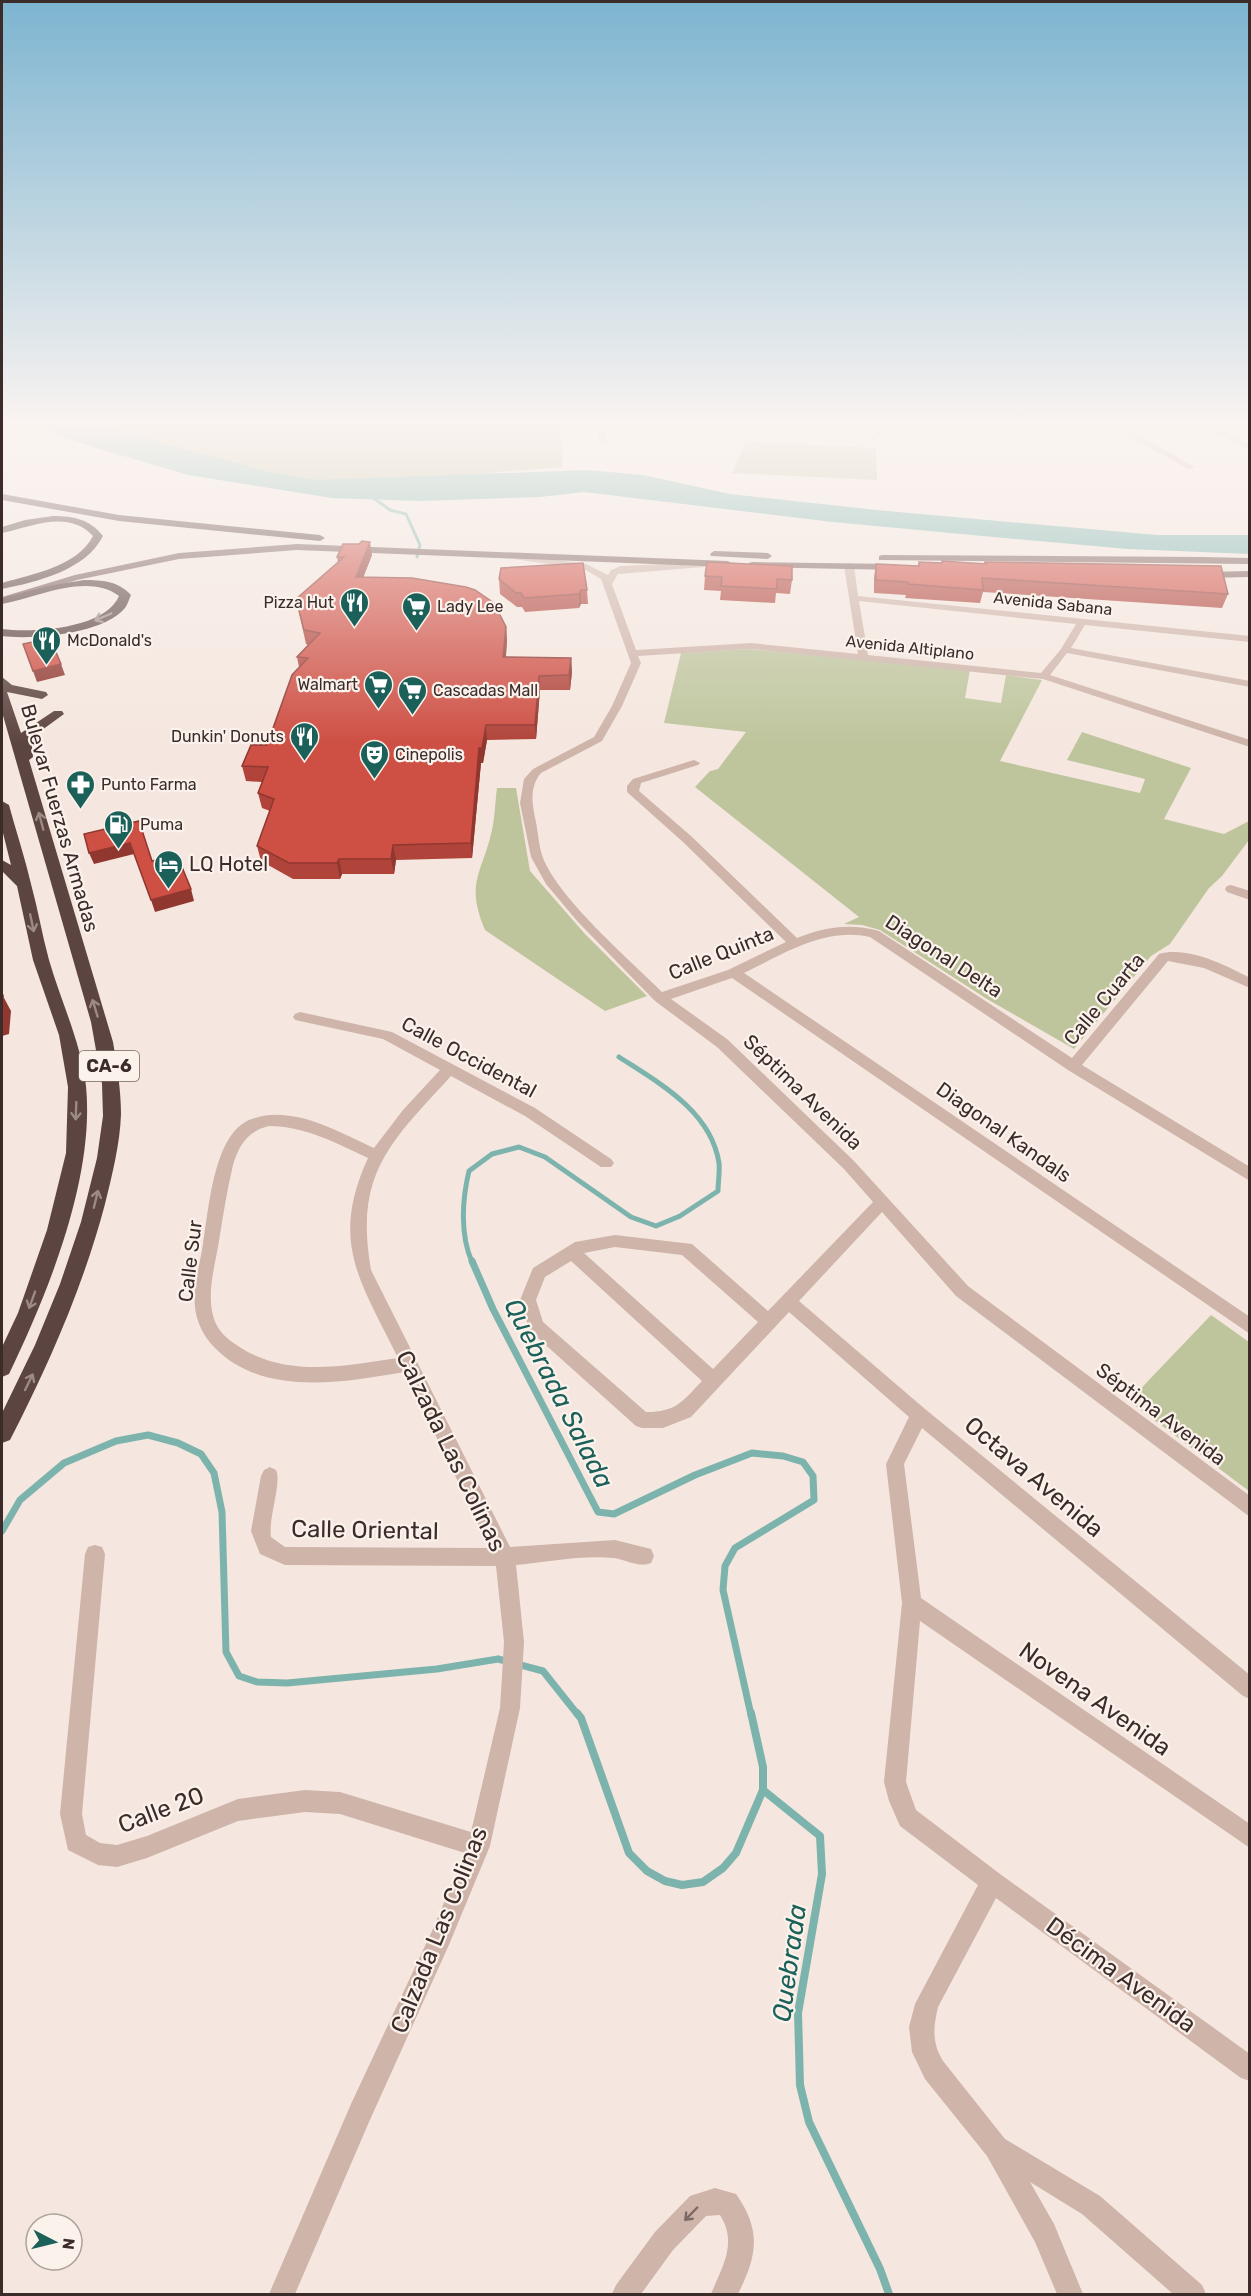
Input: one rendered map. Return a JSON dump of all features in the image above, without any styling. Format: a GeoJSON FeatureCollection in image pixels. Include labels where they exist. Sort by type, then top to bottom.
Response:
{"type":"FeatureCollection","features":[{"type":"Feature","properties":{"kind":"highway"},"geometry":{"type":"LineString","coordinates":[[2,586],[74,561],[96,544],[98,536],[94,529]]}},
{"type":"Feature","properties":{"kind":"highway"},"geometry":{"type":"LineString","coordinates":[[236,529],[320,538]]}},
{"type":"Feature","properties":{"kind":"highway"},"geometry":{"type":"LineString","coordinates":[[2,601],[87,583],[112,585],[125,595],[125,601],[120,608],[99,620],[36,635],[2,633]]}},
{"type":"Feature","properties":{"kind":"highway"},"geometry":{"type":"LineString","coordinates":[[2,681],[8,688],[42,695]]}},
{"type":"Feature","properties":{"kind":"highway","name":"Bulevar Fuerzas Armadas"},"geometry":{"type":"LineString","coordinates":[[2,693],[29,776],[74,940],[109,1054],[112,1106],[107,1153],[90,1226],[64,1302],[27,1386],[2,1434]]}},
{"type":"Feature","properties":{"kind":"highway"},"geometry":{"type":"LineString","coordinates":[[29,776],[24,737],[37,726],[58,714]]}},
{"type":"Feature","properties":{"kind":"highway","name":"CA-6"},"geometry":{"type":"LineString","coordinates":[[2,805],[24,884],[41,960],[67,1035],[76,1072],[75,1153],[57,1230],[28,1313],[2,1366]]}},
{"type":"Feature","properties":{"kind":"highway"},"geometry":{"type":"LineString","coordinates":[[2,864],[24,884]]}},
{"type":"Feature","properties":{"kind":"main road"},"geometry":{"type":"LineString","coordinates":[[2,586],[89,565],[198,546],[320,538],[401,542],[507,556],[714,564],[1028,569]]}},
{"type":"Feature","properties":{"kind":"main road"},"geometry":{"type":"LineString","coordinates":[[2,601],[75,578],[179,556],[297,547],[1134,562],[1143,564],[1147,569]]}},
{"type":"Feature","properties":{"kind":"main road"},"geometry":{"type":"LineString","coordinates":[[1011,560],[1051,557],[1250,562]]}},
{"type":"Feature","properties":{"kind":"main road"},"geometry":{"type":"LineString","coordinates":[[1166,568],[1165,565],[1173,562],[1250,562]]}},
{"type":"Feature","properties":{"kind":"main road"},"geometry":{"type":"LineString","coordinates":[[2,595],[87,572],[118,568]]}},
{"type":"Feature","properties":{"kind":"main road"},"geometry":{"type":"LineString","coordinates":[[1194,573],[1250,574]]}},
{"type":"Feature","properties":{"kind":"street"},"geometry":{"type":"LineString","coordinates":[[507,556],[586,567],[599,572],[609,582],[631,653]]}},
{"type":"Feature","properties":{"kind":"street"},"geometry":{"type":"LineString","coordinates":[[609,582],[614,572],[621,569],[714,564]]}},
{"type":"Feature","properties":{"kind":"street"},"geometry":{"type":"LineString","coordinates":[[849,566],[863,657]]}},
{"type":"Feature","properties":{"kind":"street","name":"Avenida Sabana"},"geometry":{"type":"LineString","coordinates":[[853,598],[1250,639]]}},
{"type":"Feature","properties":{"kind":"street"},"geometry":{"type":"LineString","coordinates":[[1044,676],[1065,650],[1083,622]]}},
{"type":"Feature","properties":{"kind":"street","name":"Avenida Altiplano"},"geometry":{"type":"LineString","coordinates":[[631,653],[751,646],[1044,676],[1250,744]]}},
{"type":"Feature","properties":{"kind":"street"},"geometry":{"type":"LineString","coordinates":[[1065,650],[1250,684]]}},
{"type":"Feature","properties":{"kind":"street","name":"Séptima Avenida"},"geometry":{"type":"LineString","coordinates":[[631,653],[636,668],[605,730],[589,745],[537,771],[530,779],[526,803],[537,857],[542,869],[582,919],[660,998],[722,1043],[849,1165],[962,1291],[1250,1508]]}},
{"type":"Feature","properties":{"kind":"street"},"geometry":{"type":"LineString","coordinates":[[693,763],[637,781],[633,792],[687,839],[796,944]]}},
{"type":"Feature","properties":{"kind":"street"},"geometry":{"type":"LineString","coordinates":[[1231,889],[1250,896]]}},
{"type":"Feature","properties":{"kind":"street","name":"Diagonal Delta"},"geometry":{"type":"LineString","coordinates":[[796,944],[849,928],[874,934],[1073,1066],[1250,1175]]}},
{"type":"Feature","properties":{"kind":"street","name":"Calle Quinta"},"geometry":{"type":"LineString","coordinates":[[660,998],[734,972],[796,944]]}},
{"type":"Feature","properties":{"kind":"street","name":"Calle Cuarta"},"geometry":{"type":"LineString","coordinates":[[1073,1066],[1164,957],[1179,956],[1250,984]]}},
{"type":"Feature","properties":{"kind":"street","name":"Diagonal Kandals"},"geometry":{"type":"LineString","coordinates":[[734,972],[1250,1327]]}},
{"type":"Feature","properties":{"kind":"street","name":"Calle Occidental"},"geometry":{"type":"LineString","coordinates":[[300,1017],[387,1035],[530,1112],[606,1163]]}},
{"type":"Feature","properties":{"kind":"street","name":"Calzada Las Colinas"},"geometry":{"type":"LineString","coordinates":[[282,2295],[360,2113],[440,1938],[478,1846],[510,1707],[514,1642],[505,1557],[363,1270],[357,1247],[358,1204],[376,1155],[393,1131],[449,1069]]}},
{"type":"Feature","properties":{"kind":"street","name":"Calle Sur"},"geometry":{"type":"LineString","coordinates":[[376,1155],[294,1122],[267,1120],[244,1130],[229,1154],[204,1287],[203,1306],[206,1322],[219,1341],[240,1357],[267,1369],[288,1374],[319,1375],[408,1364]]}},
{"type":"Feature","properties":{"kind":"street"},"geometry":{"type":"LineString","coordinates":[[769,1322],[686,1249],[615,1241],[581,1247],[539,1273],[528,1300],[536,1326],[642,1420],[663,1420],[686,1411],[881,1203]]}},
{"type":"Feature","properties":{"kind":"street"},"geometry":{"type":"LineString","coordinates":[[572,1252],[714,1381]]}},
{"type":"Feature","properties":{"kind":"street","name":"Octava Avenida"},"geometry":{"type":"LineString","coordinates":[[789,1302],[919,1415],[1250,1689]]}},
{"type":"Feature","properties":{"kind":"street","name":"Décima Avenida"},"geometry":{"type":"LineString","coordinates":[[919,1415],[895,1464],[912,1603],[896,1782],[900,1800],[908,1818],[992,1882],[1250,2069]]}},
{"type":"Feature","properties":{"kind":"street","name":"Calle Oriental"},"geometry":{"type":"LineString","coordinates":[[270,1476],[261,1520],[261,1534],[263,1544],[285,1556],[505,1557],[591,1549],[615,1549],[644,1556]]}},
{"type":"Feature","properties":{"kind":"street","name":"Calle 20"},"geometry":{"type":"LineString","coordinates":[[95,1554],[71,1814],[76,1842],[98,1854],[117,1856],[147,1847],[238,1810],[305,1801],[340,1803],[478,1846]]}},
{"type":"Feature","properties":{"kind":"street","name":"Novena Avenida"},"geometry":{"type":"LineString","coordinates":[[912,1603],[1250,1837]]}},
{"type":"Feature","properties":{"kind":"street"},"geometry":{"type":"LineString","coordinates":[[992,1882],[927,2004],[921,2027],[924,2052],[934,2070],[996,2147],[1045,2233],[1070,2295]]}},
{"type":"Feature","properties":{"kind":"street"},"geometry":{"type":"LineString","coordinates":[[996,2147],[1091,2205],[1193,2295]]}},
{"type":"Feature","properties":{"kind":"street"},"geometry":{"type":"LineString","coordinates":[[625,2295],[664,2241],[699,2205],[715,2201],[727,2203],[738,2217],[741,2240],[740,2263],[724,2295]]}},
{"type":"Feature","properties":{"kind":"green space"},"geometry":{"type":"Polygon","coordinates":[[[749,649],[970,670],[965,698],[1001,703],[1006,675],[1042,680],[1000,761],[1140,793],[1145,779],[1067,760],[1082,732],[1191,768],[1164,819],[1224,834],[1249,821],[1249,840],[1222,876],[1209,888],[1170,944],[1151,956],[1074,1049],[987,999],[880,930],[862,925],[844,924],[859,917],[695,787],[710,771],[718,769],[746,732],[664,723],[681,653],[749,649]]]}},
{"type":"Feature","properties":{"kind":"green space"},"geometry":{"type":"Polygon","coordinates":[[[497,788],[516,788],[530,871],[585,934],[647,996],[605,1011],[485,930],[476,901],[476,889],[492,830],[497,788]]]}},
{"type":"Feature","properties":{"kind":"green space"},"geometry":{"type":"Polygon","coordinates":[[[1211,1315],[1249,1342],[1249,1491],[1129,1401],[1211,1315]]]}},
{"type":"Feature","properties":{"kind":"water"},"geometry":{"type":"Polygon","coordinates":[[[910,529],[1091,529],[1157,535],[1249,535],[1249,554],[1128,549],[910,529]]]}},
{"type":"Feature","properties":{"kind":"building","name":"Cascadas Mall"},"geometry":{"type":"Polygon","coordinates":[[[362,541],[370,542],[356,577],[412,578],[475,590],[494,603],[506,627],[503,657],[571,658],[569,675],[539,676],[535,725],[486,725],[482,748],[479,748],[471,843],[393,845],[391,859],[339,859],[337,863],[289,863],[257,846],[274,799],[258,793],[268,767],[242,766],[251,745],[267,745],[292,675],[308,658],[297,657],[320,633],[304,630],[296,599],[344,557],[337,557],[343,544],[359,544],[362,541]]]}},
{"type":"Feature","properties":{"kind":"building"},"geometry":{"type":"Polygon","coordinates":[[[942,561],[986,564],[985,562],[1221,566],[1228,594],[982,578],[983,590],[876,580],[876,564],[919,566],[919,562],[942,563],[942,561]]]}},
{"type":"Feature","properties":{"kind":"building"},"geometry":{"type":"Polygon","coordinates":[[[707,562],[792,566],[792,580],[777,579],[777,589],[721,586],[722,577],[705,576],[707,562]]]}},
{"type":"Feature","properties":{"kind":"building"},"geometry":{"type":"Polygon","coordinates":[[[583,563],[587,590],[581,590],[579,594],[524,598],[521,593],[516,593],[499,579],[501,568],[583,563]]]}},
{"type":"Feature","properties":{"kind":"building"},"geometry":{"type":"Polygon","coordinates":[[[50,638],[61,664],[33,671],[23,644],[50,638]]]}},
{"type":"Feature","properties":{"kind":"building"},"geometry":{"type":"Polygon","coordinates":[[[139,821],[152,861],[177,855],[191,889],[151,900],[130,843],[89,853],[84,834],[139,821]]]}},
{"type":"Feature","properties":{"kind":"waterway","name":"Quebrada Salada"},"geometry":{"type":"LineString","coordinates":[[413,529],[420,545],[417,557]]}},
{"type":"Feature","properties":{"kind":"waterway","name":"Quebrada Salada"},"geometry":{"type":"LineString","coordinates":[[472,1262],[464,1229],[464,1205],[469,1171],[492,1154],[519,1147],[545,1157],[631,1217],[656,1226],[680,1216],[718,1191],[719,1163],[706,1128],[681,1100],[619,1057]]}},
{"type":"Feature","properties":{"kind":"waterway","name":"Quebrada Salada"},"geometry":{"type":"LineString","coordinates":[[472,1261],[493,1309],[598,1512],[614,1514],[695,1475],[752,1453],[783,1456],[803,1462],[813,1476],[814,1500],[735,1548],[725,1566],[723,1590],[751,1715]]}},
{"type":"Feature","properties":{"kind":"waterway","name":"Quebrada Salada"},"geometry":{"type":"LineString","coordinates":[[2,1531],[20,1500],[64,1463],[116,1441],[148,1435],[178,1443],[201,1454],[214,1473],[222,1512],[226,1652],[239,1676],[257,1682],[287,1683],[437,1669],[498,1659],[543,1671],[578,1715]]}},
{"type":"Feature","properties":{"kind":"waterway","name":"Quebrada Salada"},"geometry":{"type":"LineString","coordinates":[[577,1713],[581,1718],[629,1853],[647,1871],[665,1881],[682,1885],[703,1882],[723,1868],[736,1853],[763,1790]]}},
{"type":"Feature","properties":{"kind":"waterway","name":"Quebrada Salada"},"geometry":{"type":"LineString","coordinates":[[751,1713],[763,1767],[763,1790]]}},
{"type":"Feature","properties":{"kind":"waterway","name":"Quebrada"},"geometry":{"type":"LineString","coordinates":[[763,1790],[820,1836],[822,1874],[798,2013],[800,2085],[809,2122],[880,2269],[889,2294]]}},
{"type":"Feature","properties":{"kind":"place","name":"Pizza Hut"},"geometry":{"type":"Point","coordinates":[355,628]}},
{"type":"Feature","properties":{"kind":"place","name":"Lady Lee"},"geometry":{"type":"Point","coordinates":[416,632]}},
{"type":"Feature","properties":{"kind":"place","name":"McDonald's"},"geometry":{"type":"Point","coordinates":[46,666]}},
{"type":"Feature","properties":{"kind":"place","name":"Walmart"},"geometry":{"type":"Point","coordinates":[379,710]}},
{"type":"Feature","properties":{"kind":"place","name":"Cascadas Mall"},"geometry":{"type":"Point","coordinates":[412,716]}},
{"type":"Feature","properties":{"kind":"place","name":"Dunkin' Donuts"},"geometry":{"type":"Point","coordinates":[305,762]}},
{"type":"Feature","properties":{"kind":"place","name":"Cinepolis"},"geometry":{"type":"Point","coordinates":[374,780]}},
{"type":"Feature","properties":{"kind":"place","name":"Punto Farma"},"geometry":{"type":"Point","coordinates":[80,810]}},
{"type":"Feature","properties":{"kind":"place","name":"Puma"},"geometry":{"type":"Point","coordinates":[119,850]}},
{"type":"Feature","properties":{"kind":"place","name":"LQ Hotel"},"geometry":{"type":"Point","coordinates":[168,890]}}]}
